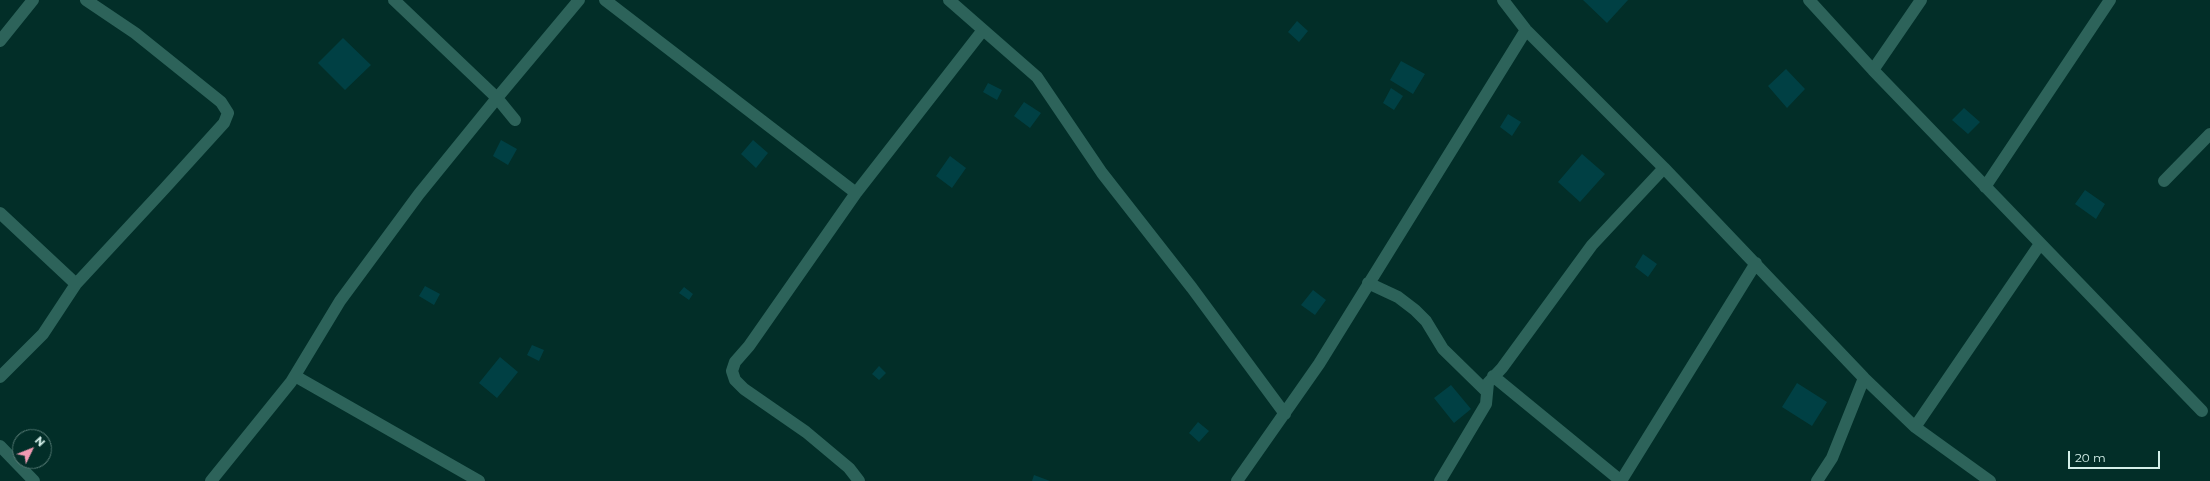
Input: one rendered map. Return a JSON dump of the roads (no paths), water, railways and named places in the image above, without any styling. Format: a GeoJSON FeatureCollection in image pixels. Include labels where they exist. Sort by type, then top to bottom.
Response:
{"type":"FeatureCollection","features":[{"type":"Feature","properties":{"kind":"street"},"geometry":{"type":"LineString","coordinates":[[0,41],[33,0]]}},
{"type":"Feature","properties":{"kind":"street"},"geometry":{"type":"LineString","coordinates":[[0,377],[43,334],[76,284],[224,123],[228,113],[221,102],[135,32],[86,0]]}},
{"type":"Feature","properties":{"kind":"street"},"geometry":{"type":"LineString","coordinates":[[394,0],[497,98],[515,120]]}},
{"type":"Feature","properties":{"kind":"street"},"geometry":{"type":"LineString","coordinates":[[211,481],[295,376],[340,301],[419,194],[579,0]]}},
{"type":"Feature","properties":{"kind":"street"},"geometry":{"type":"LineString","coordinates":[[605,0],[856,193]]}},
{"type":"Feature","properties":{"kind":"street"},"geometry":{"type":"LineString","coordinates":[[949,0],[1037,76],[1102,173],[1192,288],[1285,414]]}},
{"type":"Feature","properties":{"kind":"street"},"geometry":{"type":"LineString","coordinates":[[1503,0],[1526,30],[1756,262],[1864,378],[1915,427],[1990,481]]}},
{"type":"Feature","properties":{"kind":"street"},"geometry":{"type":"LineString","coordinates":[[1809,0],[1873,70],[2202,411]]}},
{"type":"Feature","properties":{"kind":"street"},"geometry":{"type":"LineString","coordinates":[[1873,70],[1921,0]]}},
{"type":"Feature","properties":{"kind":"street"},"geometry":{"type":"LineString","coordinates":[[1985,187],[2110,0]]}},
{"type":"Feature","properties":{"kind":"street"},"geometry":{"type":"LineString","coordinates":[[859,481],[849,468],[806,432],[744,389],[735,380],[732,371],[735,362],[749,346],[856,193],[983,30]]}},
{"type":"Feature","properties":{"kind":"street"},"geometry":{"type":"LineString","coordinates":[[1237,481],[1319,364],[1526,30]]}},
{"type":"Feature","properties":{"kind":"street"},"geometry":{"type":"LineString","coordinates":[[2164,181],[2210,134]]}},
{"type":"Feature","properties":{"kind":"street"},"geometry":{"type":"LineString","coordinates":[[1440,481],[1486,404],[1488,383],[1493,376],[1502,368],[1592,245],[1664,168]]}},
{"type":"Feature","properties":{"kind":"street"},"geometry":{"type":"LineString","coordinates":[[0,213],[76,284]]}},
{"type":"Feature","properties":{"kind":"street"},"geometry":{"type":"LineString","coordinates":[[1915,427],[2040,244]]}},
{"type":"Feature","properties":{"kind":"street"},"geometry":{"type":"LineString","coordinates":[[1493,376],[1621,481],[1756,262]]}},
{"type":"Feature","properties":{"kind":"street"},"geometry":{"type":"LineString","coordinates":[[1368,283],[1398,297],[1415,310],[1426,321],[1443,350],[1487,392]]}},
{"type":"Feature","properties":{"kind":"street"},"geometry":{"type":"LineString","coordinates":[[295,376],[479,481]]}},
{"type":"Feature","properties":{"kind":"street"},"geometry":{"type":"LineString","coordinates":[[1817,481],[1832,458],[1864,378]]}},
{"type":"Feature","properties":{"kind":"street"},"geometry":{"type":"LineString","coordinates":[[0,446],[34,481]]}}]}
